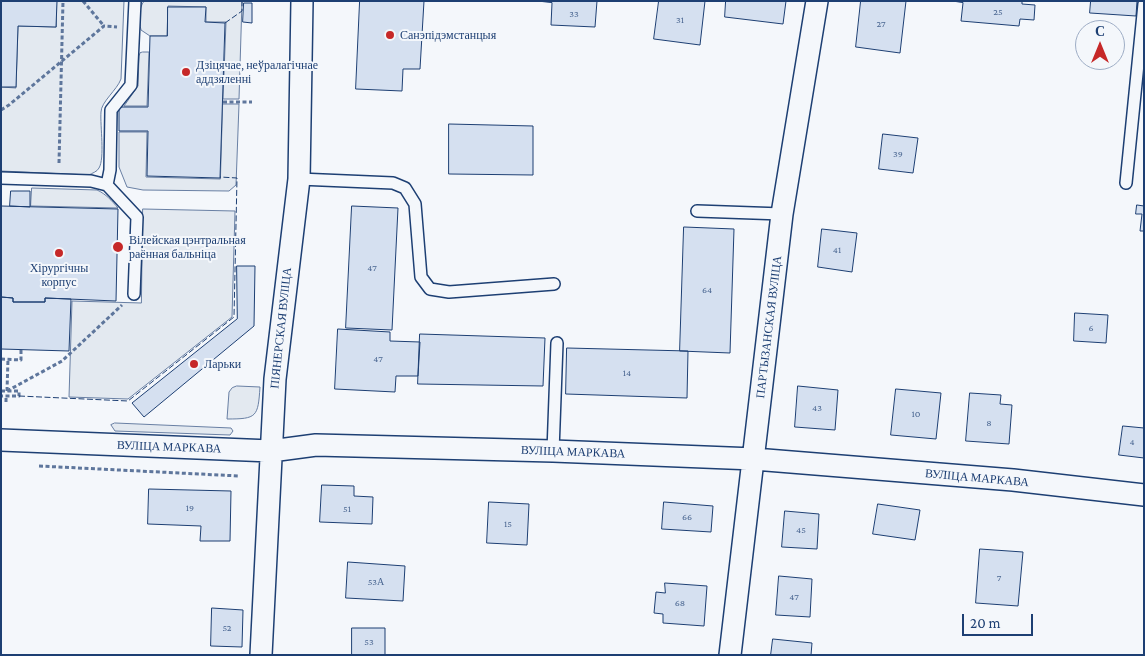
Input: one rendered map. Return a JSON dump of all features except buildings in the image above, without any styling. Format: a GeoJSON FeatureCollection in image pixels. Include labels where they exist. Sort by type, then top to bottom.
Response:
{"type":"FeatureCollection","features":[{"type":"Feature","properties":{"kind":"street","name":"ПІЯНЕРСКАЯ ВУЛІЦА"},"geometry":{"type":"LineString","coordinates":[[262,655],[275,379],[299,179],[302,1]]}},
{"type":"Feature","properties":{"kind":"street","name":"ПАРТЫЗАНСКАЯ ВУЛІЦА"},"geometry":{"type":"LineString","coordinates":[[730,655],[782,214],[817,1]]}},
{"type":"Feature","properties":{"kind":"street","name":"ВУЛІЦА МАРКАВА"},"geometry":{"type":"LineString","coordinates":[[1,440],[271,451],[316,445],[554,451],[754,459],[1013,480],[1144,495]]}},
{"type":"Feature","properties":{"kind":"lane"},"geometry":{"type":"LineString","coordinates":[[106,185],[110,170],[111,110],[131,85],[135,1]]}},
{"type":"Feature","properties":{"kind":"lane"},"geometry":{"type":"LineString","coordinates":[[1126,183],[1144,4]]}},
{"type":"Feature","properties":{"kind":"lane"},"geometry":{"type":"LineString","coordinates":[[1,178],[91,181],[106,185],[137,218],[134,294]]}},
{"type":"Feature","properties":{"kind":"lane"},"geometry":{"type":"LineString","coordinates":[[299,179],[393,183],[405,188],[415,204],[421,276],[430,289],[449,292],[554,284]]}},
{"type":"Feature","properties":{"kind":"lane"},"geometry":{"type":"LineString","coordinates":[[697,211],[782,214]]}},
{"type":"Feature","properties":{"kind":"lane"},"geometry":{"type":"LineString","coordinates":[[554,451],[557,343]]}},
{"type":"Feature","properties":{"kind":"path"},"geometry":{"type":"LineString","coordinates":[[58,180],[63,1]]}},
{"type":"Feature","properties":{"kind":"path"},"geometry":{"type":"LineString","coordinates":[[82,1],[104,26]]}},
{"type":"Feature","properties":{"kind":"path"},"geometry":{"type":"LineString","coordinates":[[1,110],[104,26],[122,27]]}},
{"type":"Feature","properties":{"kind":"path"},"geometry":{"type":"LineString","coordinates":[[223,102],[252,102]]}},
{"type":"Feature","properties":{"kind":"path"},"geometry":{"type":"LineString","coordinates":[[6,391],[62,361],[134,294]]}},
{"type":"Feature","properties":{"kind":"path"},"geometry":{"type":"LineString","coordinates":[[1,359],[21,360],[21,350]]}},
{"type":"Feature","properties":{"kind":"path"},"geometry":{"type":"LineString","coordinates":[[6,391],[8,359]]}},
{"type":"Feature","properties":{"kind":"path"},"geometry":{"type":"LineString","coordinates":[[1,391],[19,391],[19,396],[1,396]]}},
{"type":"Feature","properties":{"kind":"path"},"geometry":{"type":"LineString","coordinates":[[6,396],[6,402]]}},
{"type":"Feature","properties":{"kind":"path"},"geometry":{"type":"LineString","coordinates":[[31,466],[239,476]]}},
{"type":"Feature","properties":{"kind":"shaded area"},"geometry":{"type":"Polygon","coordinates":[[[57,1],[124,1],[121,79],[102,108],[101,163],[97,170],[89,175],[1,171],[1,87],[16,88],[18,26],[56,27],[57,1]]]}},
{"type":"Feature","properties":{"kind":"shaded area"},"geometry":{"type":"Polygon","coordinates":[[[144,1],[242,1],[239,99],[223,99],[226,22],[206,22],[206,7],[168,6],[167,36],[150,36],[141,30],[140,26],[140,11],[144,1]]]}},
{"type":"Feature","properties":{"kind":"shaded area"},"geometry":{"type":"Polygon","coordinates":[[[143,52],[149,52],[147,106],[124,106],[138,86],[139,56],[143,52]]]}},
{"type":"Feature","properties":{"kind":"shaded area"},"geometry":{"type":"Polygon","coordinates":[[[223,104],[239,104],[236,185],[229,191],[143,190],[127,187],[119,167],[119,132],[147,132],[146,177],[220,179],[223,104]]]}},
{"type":"Feature","properties":{"kind":"shaded area"},"geometry":{"type":"Polygon","coordinates":[[[32,188],[97,190],[111,200],[118,208],[31,206],[32,188]]]}},
{"type":"Feature","properties":{"kind":"shaded area"},"geometry":{"type":"Polygon","coordinates":[[[143,209],[235,211],[232,317],[128,399],[69,397],[72,301],[141,303],[143,209]]]}},
{"type":"Feature","properties":{"kind":"shaded area"},"geometry":{"type":"Polygon","coordinates":[[[237,386],[260,387],[257,410],[250,417],[227,419],[229,392],[237,386]]]}},
{"type":"Feature","properties":{"kind":"shaded area"},"geometry":{"type":"Polygon","coordinates":[[[115,423],[231,428],[233,431],[230,435],[115,431],[111,425],[115,423]]]}},
{"type":"Feature","properties":{"kind":"fence"},"geometry":{"type":"LineString","coordinates":[[225,23],[242,11],[242,1]]}},
{"type":"Feature","properties":{"kind":"fence"},"geometry":{"type":"LineString","coordinates":[[19,396],[128,401],[234,317],[237,178],[220,177]]}},
{"type":"Feature","properties":{"kind":"place","name":"Санэпідэмстанцыя"},"geometry":{"type":"Point","coordinates":[390,35]}},
{"type":"Feature","properties":{"kind":"place","name":"Дзіцячае, неўралагічнае аддзяленні"},"geometry":{"type":"Point","coordinates":[186,72]}},
{"type":"Feature","properties":{"kind":"place","name":"Вілейская цэнтральная раённая бальніца"},"geometry":{"type":"Point","coordinates":[118,247]}},
{"type":"Feature","properties":{"kind":"place","name":"Хірургічны корпус"},"geometry":{"type":"Point","coordinates":[59,253]}},
{"type":"Feature","properties":{"kind":"place","name":"Ларьки"},"geometry":{"type":"Point","coordinates":[194,364]}}]}
